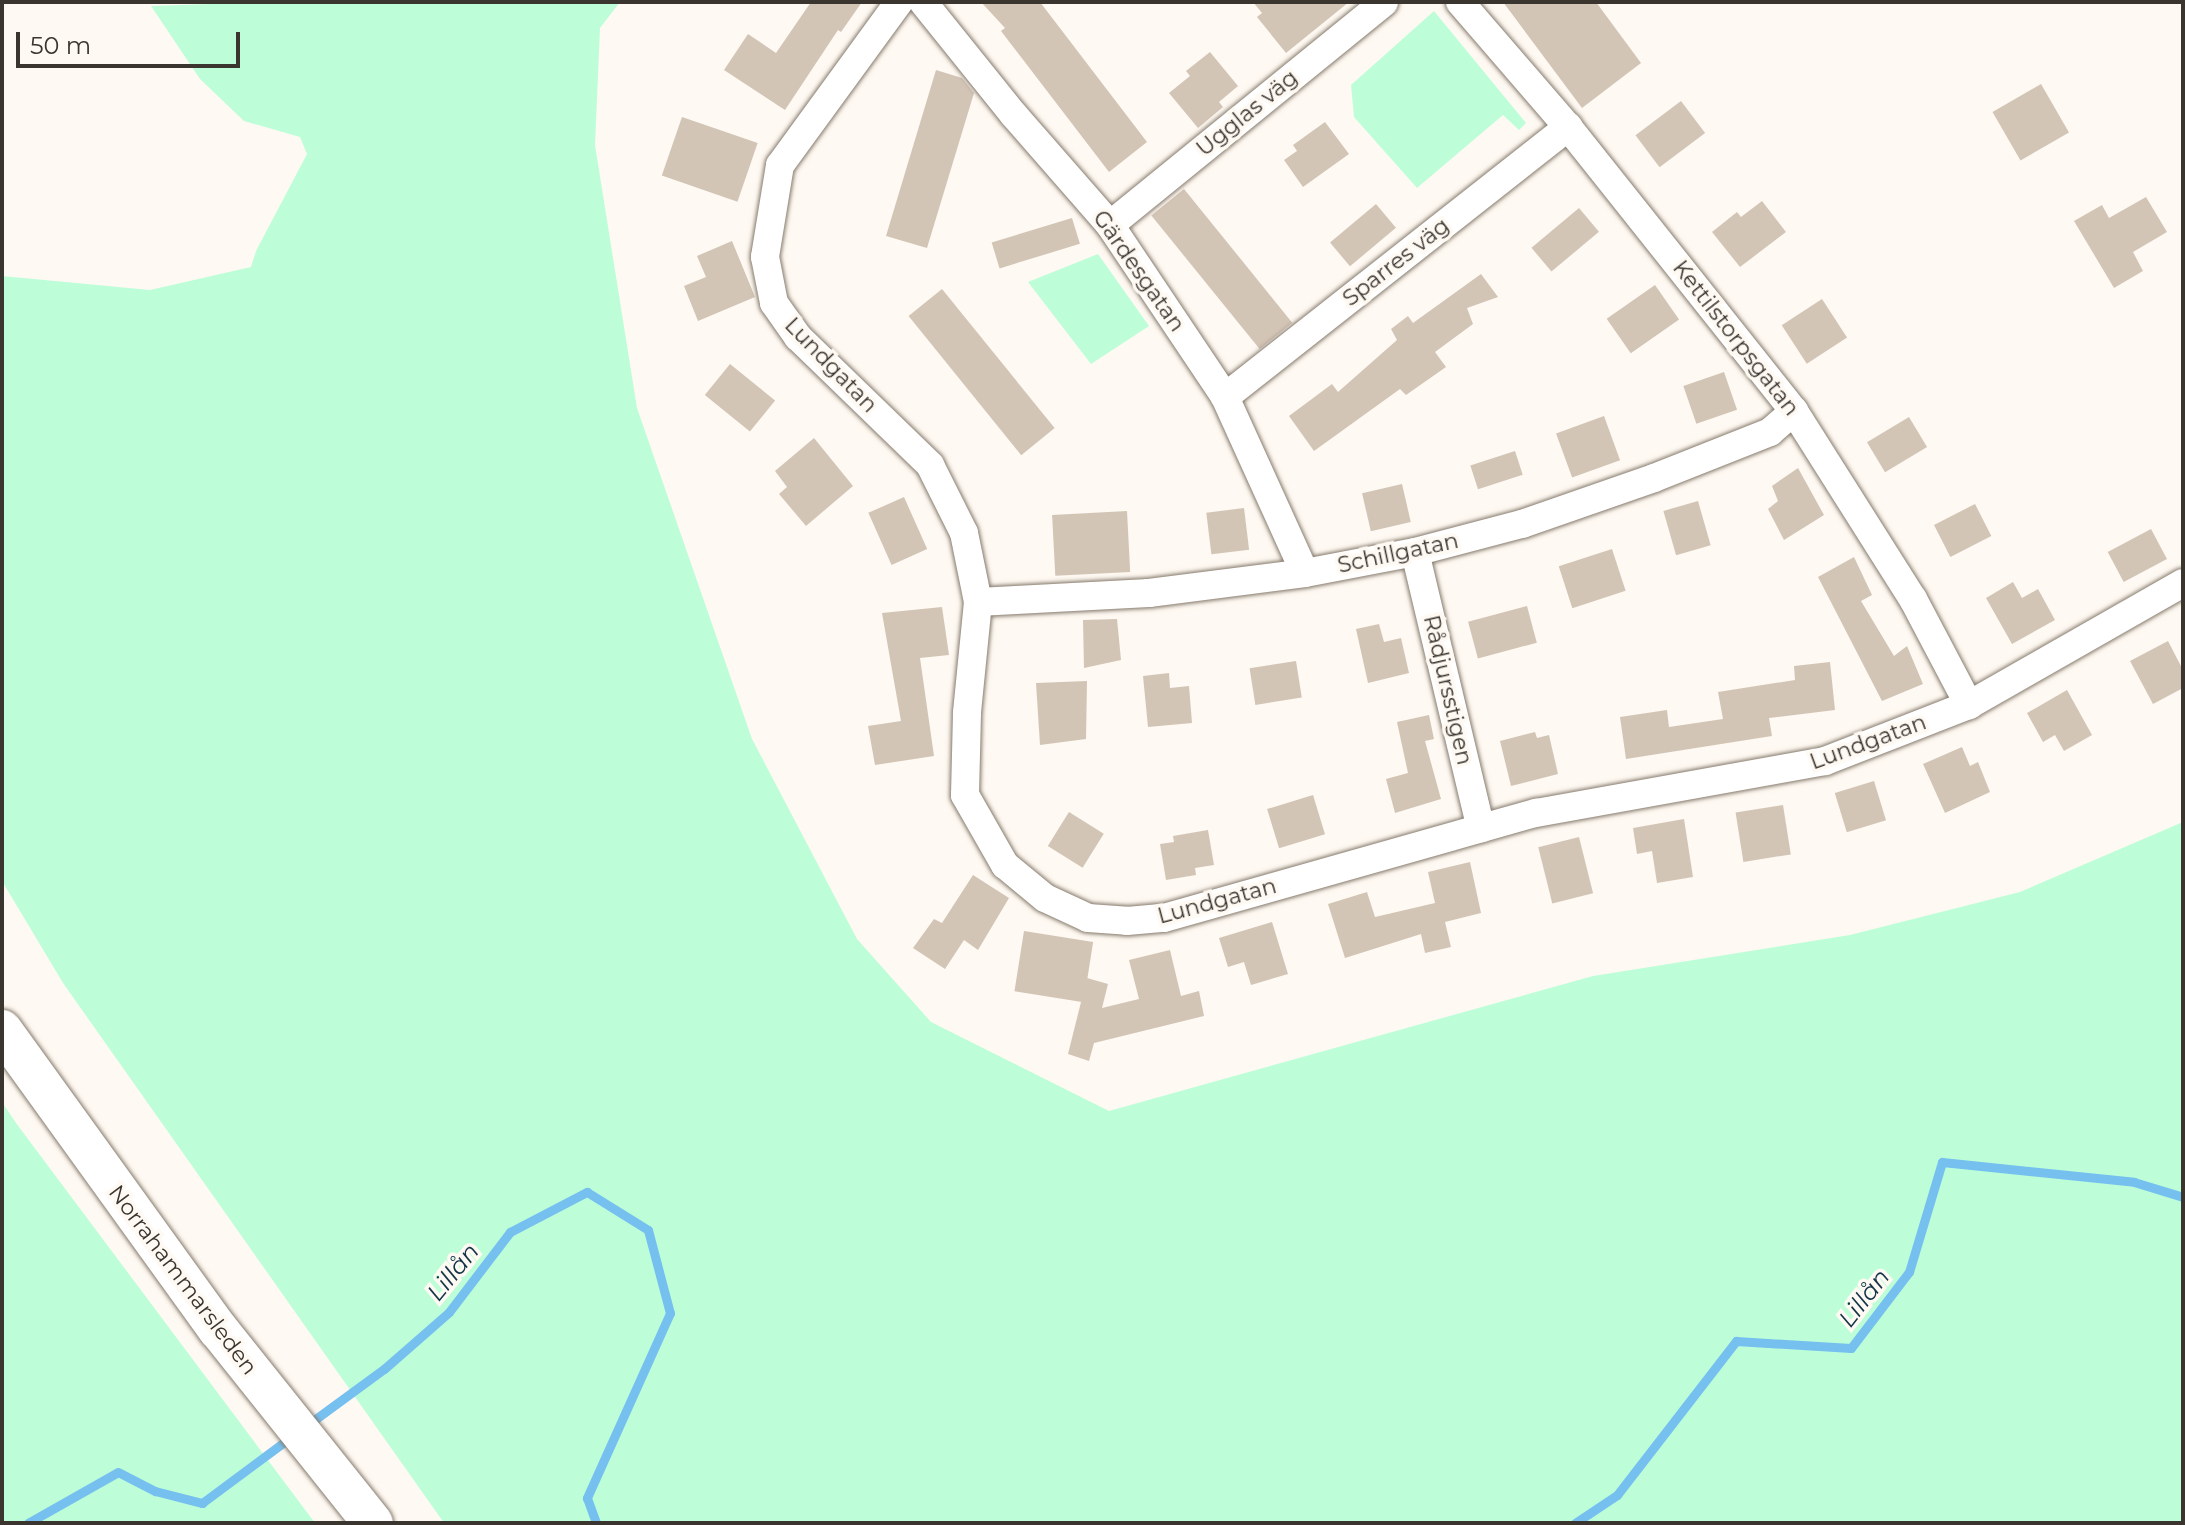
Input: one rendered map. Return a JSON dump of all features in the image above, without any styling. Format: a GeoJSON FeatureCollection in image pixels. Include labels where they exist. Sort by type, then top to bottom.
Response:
{"type":"FeatureCollection","features":[{"type":"Feature","properties":{"kind":"street","name":"Lundgatan"},"geometry":{"type":"LineString","coordinates":[[899,2],[780,165],[765,257],[774,303],[798,337],[930,465],[964,533],[978,602],[967,713],[965,795],[1005,865],[1045,898],[1088,918],[1127,921],[1164,918],[1536,813],[1825,761],[1969,705],[2183,583]]}},
{"type":"Feature","properties":{"kind":"street","name":"Gärdesgatan"},"geometry":{"type":"LineString","coordinates":[[923,2],[1014,115],[1110,225],[1225,397],[1305,573]]}},
{"type":"Feature","properties":{"kind":"street","name":"Ugglas väg"},"geometry":{"type":"LineString","coordinates":[[1110,225],[1384,2]]}},
{"type":"Feature","properties":{"kind":"street","name":"Kettilstorpsgatan"},"geometry":{"type":"LineString","coordinates":[[1460,2],[1568,127],[1794,411],[1913,599],[1969,705]]}},
{"type":"Feature","properties":{"kind":"street","name":"Sparres väg"},"geometry":{"type":"LineString","coordinates":[[1225,397],[1568,127]]}},
{"type":"Feature","properties":{"kind":"street","name":"Schillgatan"},"geometry":{"type":"LineString","coordinates":[[978,602],[1149,593],[1305,573],[1415,552],[1522,524],[1654,478],[1770,432],[1794,411]]}},
{"type":"Feature","properties":{"kind":"street","name":"Rådjursstigen"},"geometry":{"type":"LineString","coordinates":[[1415,552],[1481,828]]}},
{"type":"Feature","properties":{"kind":"street","name":"Norrahammarsleden"},"geometry":{"type":"LineString","coordinates":[[2,1030],[218,1329],[373,1523]]}},
{"type":"Feature","properties":{"kind":"green space"},"geometry":{"type":"Polygon","coordinates":[[[271,2],[620,2],[600,28],[595,145],[637,408],[752,739],[857,939],[931,1022],[1109,1111],[1593,976],[1850,935],[2020,892],[2183,822],[2183,1523],[444,1523],[63,983],[2,881],[2,276],[150,290],[251,267],[256,251],[307,154],[300,137],[244,121],[200,79],[151,6],[271,2]]]}},
{"type":"Feature","properties":{"kind":"green space"},"geometry":{"type":"Polygon","coordinates":[[[1434,11],[1526,123],[1519,130],[1503,115],[1417,188],[1354,117],[1351,85],[1434,11]]]}},
{"type":"Feature","properties":{"kind":"green space"},"geometry":{"type":"Polygon","coordinates":[[[1098,254],[1149,326],[1091,364],[1028,282],[1098,254]]]}},
{"type":"Feature","properties":{"kind":"green space"},"geometry":{"type":"Polygon","coordinates":[[[2,1102],[16,1123],[315,1523],[2,1523],[2,1102]]]}},
{"type":"Feature","properties":{"kind":"building"},"geometry":{"type":"Polygon","coordinates":[[[811,2],[862,2],[841,32],[838,30],[785,110],[724,70],[748,34],[776,53],[811,2]]]}},
{"type":"Feature","properties":{"kind":"building"},"geometry":{"type":"Polygon","coordinates":[[[981,2],[1040,2],[1147,142],[1109,172],[1001,31],[1005,28],[981,2]]]}},
{"type":"Feature","properties":{"kind":"building"},"geometry":{"type":"Polygon","coordinates":[[[1253,2],[1349,2],[1286,53],[1257,17],[1262,13],[1253,2]]]}},
{"type":"Feature","properties":{"kind":"building"},"geometry":{"type":"Polygon","coordinates":[[[1503,2],[1596,2],[1641,63],[1582,108],[1503,2]]]}},
{"type":"Feature","properties":{"kind":"building"},"geometry":{"type":"Polygon","coordinates":[[[1210,52],[1238,86],[1219,102],[1223,107],[1198,128],[1169,93],[1190,76],[1186,71],[1210,52]]]}},
{"type":"Feature","properties":{"kind":"building"},"geometry":{"type":"Polygon","coordinates":[[[936,70],[962,78],[974,93],[927,248],[886,236],[936,70]]]}},
{"type":"Feature","properties":{"kind":"building"},"geometry":{"type":"Polygon","coordinates":[[[2041,84],[2069,132],[2021,160],[1993,112],[2041,84]]]}},
{"type":"Feature","properties":{"kind":"building"},"geometry":{"type":"Polygon","coordinates":[[[1681,101],[1705,133],[1660,167],[1635,135],[1681,101]]]}},
{"type":"Feature","properties":{"kind":"building"},"geometry":{"type":"Polygon","coordinates":[[[682,117],[758,143],[737,202],[662,176],[682,117]]]}},
{"type":"Feature","properties":{"kind":"building"},"geometry":{"type":"Polygon","coordinates":[[[1325,122],[1349,154],[1303,187],[1284,160],[1297,151],[1293,145],[1325,122]]]}},
{"type":"Feature","properties":{"kind":"building"},"geometry":{"type":"Polygon","coordinates":[[[1184,189],[1292,323],[1260,349],[1151,215],[1184,189]]]}},
{"type":"Feature","properties":{"kind":"building"},"geometry":{"type":"Polygon","coordinates":[[[2146,197],[2167,232],[2133,252],[2143,271],[2114,288],[2074,221],[2102,205],[2109,218],[2146,197]]]}},
{"type":"Feature","properties":{"kind":"building"},"geometry":{"type":"Polygon","coordinates":[[[1762,201],[1786,232],[1740,267],[1712,232],[1737,212],[1741,217],[1762,201]]]}},
{"type":"Feature","properties":{"kind":"building"},"geometry":{"type":"Polygon","coordinates":[[[1376,204],[1396,228],[1350,266],[1330,243],[1376,204]]]}},
{"type":"Feature","properties":{"kind":"building"},"geometry":{"type":"Polygon","coordinates":[[[1579,208],[1599,232],[1551,272],[1532,248],[1579,208]]]}},
{"type":"Feature","properties":{"kind":"building"},"geometry":{"type":"Polygon","coordinates":[[[1072,218],[1080,244],[1000,268],[992,243],[1072,218]]]}},
{"type":"Feature","properties":{"kind":"building"},"geometry":{"type":"Polygon","coordinates":[[[732,241],[755,297],[698,321],[684,286],[706,277],[697,256],[732,241]]]}},
{"type":"Feature","properties":{"kind":"building"},"geometry":{"type":"Polygon","coordinates":[[[1481,274],[1498,297],[1467,308],[1473,324],[1435,352],[1446,367],[1406,395],[1400,389],[1314,451],[1289,416],[1332,384],[1338,392],[1397,340],[1391,329],[1408,316],[1413,323],[1481,274]]]}},
{"type":"Feature","properties":{"kind":"building"},"geometry":{"type":"Polygon","coordinates":[[[1655,285],[1679,319],[1631,353],[1607,319],[1655,285]]]}},
{"type":"Feature","properties":{"kind":"building"},"geometry":{"type":"Polygon","coordinates":[[[942,289],[1055,428],[1021,455],[909,316],[942,289]]]}},
{"type":"Feature","properties":{"kind":"building"},"geometry":{"type":"Polygon","coordinates":[[[1822,299],[1847,338],[1807,364],[1782,325],[1822,299]]]}},
{"type":"Feature","properties":{"kind":"building"},"geometry":{"type":"Polygon","coordinates":[[[730,364],[775,401],[750,432],[705,395],[730,364]]]}},
{"type":"Feature","properties":{"kind":"building"},"geometry":{"type":"Polygon","coordinates":[[[1724,372],[1737,410],[1696,424],[1683,386],[1724,372]]]}},
{"type":"Feature","properties":{"kind":"building"},"geometry":{"type":"Polygon","coordinates":[[[1604,416],[1620,460],[1572,478],[1556,433],[1604,416]]]}},
{"type":"Feature","properties":{"kind":"building"},"geometry":{"type":"Polygon","coordinates":[[[1909,417],[1927,447],[1885,472],[1867,442],[1909,417]]]}},
{"type":"Feature","properties":{"kind":"building"},"geometry":{"type":"Polygon","coordinates":[[[814,438],[853,486],[806,526],[779,494],[787,487],[775,471],[814,438]]]}},
{"type":"Feature","properties":{"kind":"building"},"geometry":{"type":"Polygon","coordinates":[[[1515,451],[1523,475],[1478,489],[1470,466],[1515,451]]]}},
{"type":"Feature","properties":{"kind":"building"},"geometry":{"type":"Polygon","coordinates":[[[1798,468],[1824,515],[1784,540],[1768,509],[1778,501],[1772,486],[1798,468]]]}},
{"type":"Feature","properties":{"kind":"building"},"geometry":{"type":"Polygon","coordinates":[[[1402,484],[1411,522],[1371,531],[1362,493],[1402,484]]]}},
{"type":"Feature","properties":{"kind":"building"},"geometry":{"type":"Polygon","coordinates":[[[904,497],[927,549],[892,565],[868,513],[904,497]]]}},
{"type":"Feature","properties":{"kind":"building"},"geometry":{"type":"Polygon","coordinates":[[[1698,501],[1711,545],[1676,555],[1663,511],[1698,501]]]}},
{"type":"Feature","properties":{"kind":"building"},"geometry":{"type":"Polygon","coordinates":[[[1975,504],[1991,536],[1950,557],[1934,525],[1975,504]]]}},
{"type":"Feature","properties":{"kind":"building"},"geometry":{"type":"Polygon","coordinates":[[[1244,508],[1249,550],[1211,554],[1206,513],[1244,508]]]}},
{"type":"Feature","properties":{"kind":"building"},"geometry":{"type":"Polygon","coordinates":[[[1127,511],[1130,572],[1055,576],[1052,515],[1127,511]]]}},
{"type":"Feature","properties":{"kind":"building"},"geometry":{"type":"Polygon","coordinates":[[[2151,529],[2167,559],[2124,582],[2108,552],[2151,529]]]}},
{"type":"Feature","properties":{"kind":"building"},"geometry":{"type":"Polygon","coordinates":[[[1612,549],[1626,591],[1572,608],[1559,566],[1612,549]]]}},
{"type":"Feature","properties":{"kind":"building"},"geometry":{"type":"Polygon","coordinates":[[[1854,557],[1872,595],[1861,601],[1894,656],[1907,646],[1923,684],[1882,701],[1818,577],[1854,557]]]}},
{"type":"Feature","properties":{"kind":"building"},"geometry":{"type":"Polygon","coordinates":[[[2013,582],[2022,598],[2038,589],[2055,620],[2012,644],[1986,598],[2013,582]]]}},
{"type":"Feature","properties":{"kind":"building"},"geometry":{"type":"Polygon","coordinates":[[[1527,606],[1537,643],[1478,658],[1468,622],[1527,606]]]}},
{"type":"Feature","properties":{"kind":"building"},"geometry":{"type":"Polygon","coordinates":[[[942,607],[949,655],[920,658],[934,756],[875,765],[868,726],[901,721],[882,613],[942,607]]]}},
{"type":"Feature","properties":{"kind":"building"},"geometry":{"type":"Polygon","coordinates":[[[1117,619],[1121,660],[1084,668],[1083,620],[1117,619]]]}},
{"type":"Feature","properties":{"kind":"building"},"geometry":{"type":"Polygon","coordinates":[[[1379,624],[1384,642],[1401,638],[1409,673],[1368,683],[1356,629],[1379,624]]]}},
{"type":"Feature","properties":{"kind":"building"},"geometry":{"type":"Polygon","coordinates":[[[2168,641],[2183,670],[2183,688],[2153,704],[2130,661],[2168,641]]]}},
{"type":"Feature","properties":{"kind":"building"},"geometry":{"type":"Polygon","coordinates":[[[1296,661],[1302,698],[1255,705],[1250,668],[1296,661]]]}},
{"type":"Feature","properties":{"kind":"building"},"geometry":{"type":"Polygon","coordinates":[[[1830,662],[1835,710],[1769,718],[1772,736],[1626,759],[1620,717],[1667,710],[1669,727],[1723,719],[1718,692],[1795,680],[1794,666],[1830,662]]]}},
{"type":"Feature","properties":{"kind":"building"},"geometry":{"type":"Polygon","coordinates":[[[1169,673],[1170,688],[1189,686],[1192,723],[1148,727],[1143,676],[1169,673]]]}},
{"type":"Feature","properties":{"kind":"building"},"geometry":{"type":"Polygon","coordinates":[[[1087,681],[1086,739],[1040,745],[1036,683],[1087,681]]]}},
{"type":"Feature","properties":{"kind":"building"},"geometry":{"type":"Polygon","coordinates":[[[2067,690],[2092,735],[2064,751],[2055,735],[2043,742],[2027,713],[2067,690]]]}},
{"type":"Feature","properties":{"kind":"building"},"geometry":{"type":"Polygon","coordinates":[[[1429,715],[1434,739],[1425,741],[1441,799],[1395,813],[1386,779],[1408,773],[1397,722],[1429,715]]]}},
{"type":"Feature","properties":{"kind":"building"},"geometry":{"type":"Polygon","coordinates":[[[1535,732],[1537,738],[1549,735],[1558,774],[1511,786],[1500,741],[1535,732]]]}},
{"type":"Feature","properties":{"kind":"building"},"geometry":{"type":"Polygon","coordinates":[[[1962,747],[1970,766],[1978,762],[1990,792],[1945,813],[1923,764],[1962,747]]]}},
{"type":"Feature","properties":{"kind":"building"},"geometry":{"type":"Polygon","coordinates":[[[1874,781],[1886,820],[1847,832],[1835,793],[1874,781]]]}},
{"type":"Feature","properties":{"kind":"building"},"geometry":{"type":"Polygon","coordinates":[[[1313,795],[1325,834],[1279,848],[1267,809],[1313,795]]]}},
{"type":"Feature","properties":{"kind":"building"},"geometry":{"type":"Polygon","coordinates":[[[1783,805],[1791,854],[1743,862],[1736,813],[1783,805]]]}},
{"type":"Feature","properties":{"kind":"building"},"geometry":{"type":"Polygon","coordinates":[[[1069,812],[1104,834],[1083,868],[1048,846],[1069,812]]]}},
{"type":"Feature","properties":{"kind":"building"},"geometry":{"type":"Polygon","coordinates":[[[1684,819],[1693,877],[1657,883],[1652,851],[1637,854],[1633,828],[1684,819]]]}},
{"type":"Feature","properties":{"kind":"building"},"geometry":{"type":"Polygon","coordinates":[[[1208,830],[1214,865],[1195,868],[1196,875],[1166,880],[1160,844],[1174,842],[1173,836],[1208,830]]]}},
{"type":"Feature","properties":{"kind":"building"},"geometry":{"type":"Polygon","coordinates":[[[1579,837],[1593,893],[1552,903],[1538,847],[1579,837]]]}},
{"type":"Feature","properties":{"kind":"building"},"geometry":{"type":"Polygon","coordinates":[[[1470,862],[1481,913],[1445,922],[1451,947],[1425,953],[1421,934],[1345,958],[1328,904],[1367,892],[1375,917],[1435,903],[1428,872],[1470,862]]]}},
{"type":"Feature","properties":{"kind":"building"},"geometry":{"type":"Polygon","coordinates":[[[973,875],[1009,898],[978,950],[964,940],[945,969],[913,948],[934,919],[942,923],[973,875]]]}},
{"type":"Feature","properties":{"kind":"building"},"geometry":{"type":"Polygon","coordinates":[[[1272,922],[1288,974],[1251,985],[1244,962],[1228,967],[1219,938],[1272,922]]]}},
{"type":"Feature","properties":{"kind":"building"},"geometry":{"type":"Polygon","coordinates":[[[1024,931],[1093,942],[1084,1002],[1014,991],[1024,931]]]}},
{"type":"Feature","properties":{"kind":"building"},"geometry":{"type":"Polygon","coordinates":[[[1170,950],[1181,996],[1199,991],[1204,1016],[1094,1043],[1089,1061],[1068,1054],[1087,978],[1108,984],[1102,1008],[1139,999],[1129,960],[1170,950]]]}},
{"type":"Feature","properties":{"kind":"waterway","name":"Lillån"},"geometry":{"type":"LineString","coordinates":[[1575,1523],[1617,1495],[1736,1341],[1851,1348],[1909,1272],[1942,1162],[2134,1182],[2183,1197]]}},
{"type":"Feature","properties":{"kind":"waterway","name":"Lillån"},"geometry":{"type":"LineString","coordinates":[[306,1426],[384,1369],[449,1312],[510,1232],[587,1192],[648,1230],[670,1313],[587,1498],[596,1523]]}},
{"type":"Feature","properties":{"kind":"waterway","name":"Lillån"},"geometry":{"type":"LineString","coordinates":[[28,1523],[118,1472],[155,1491],[202,1503],[291,1437]]}}]}
